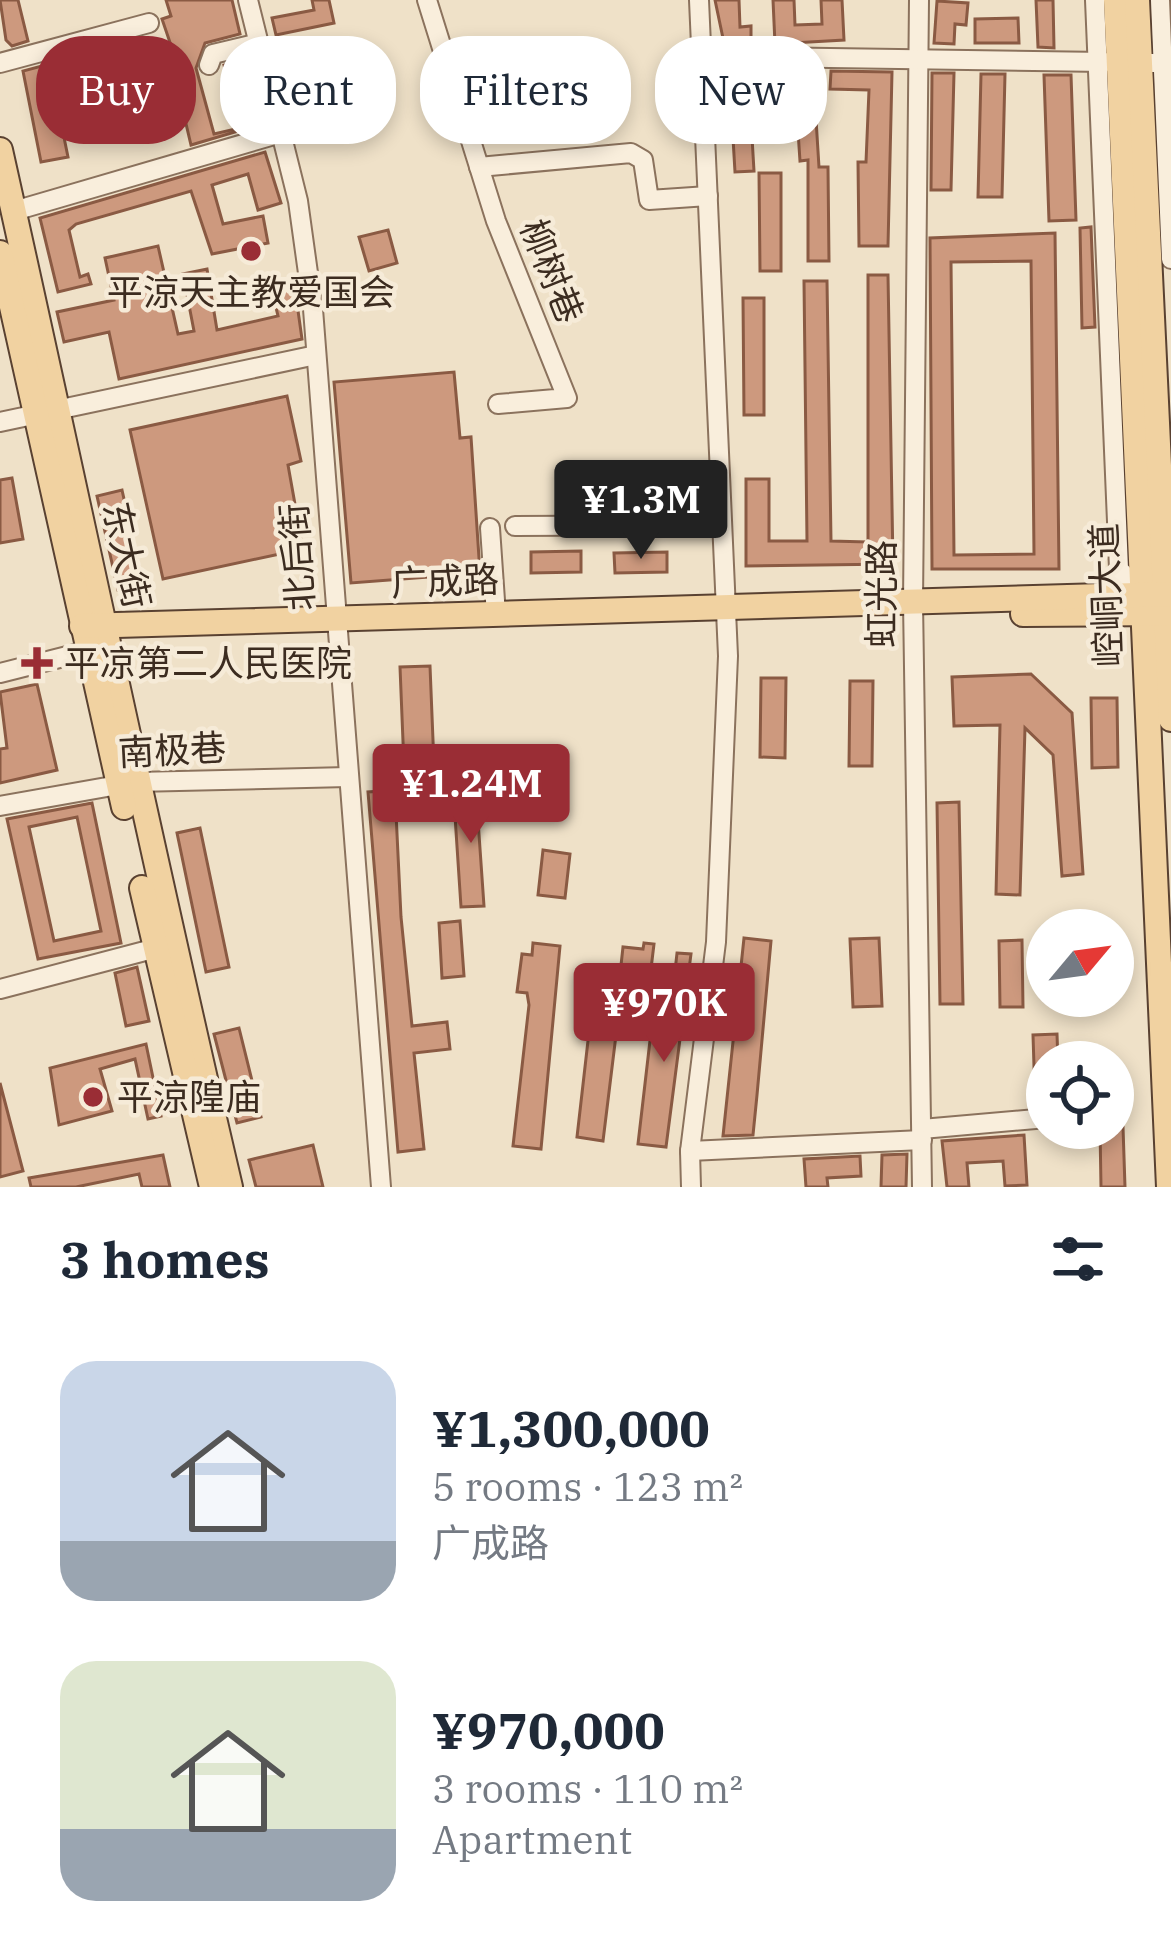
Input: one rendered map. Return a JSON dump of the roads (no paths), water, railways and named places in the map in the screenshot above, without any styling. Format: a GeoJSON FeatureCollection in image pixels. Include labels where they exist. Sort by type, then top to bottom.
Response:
{"type":"FeatureCollection","features":[{"type":"Feature","properties":{"kind":"main road","name":"崆峒大道"},"geometry":{"type":"LineString","coordinates":[[1116,0],[1138,63],[1164,418],[1161,601],[1171,719]]}},
{"type":"Feature","properties":{"kind":"main road","name":"崆峒大道"},"geometry":{"type":"LineString","coordinates":[[1137,0],[1161,601],[1169,1187]]}},
{"type":"Feature","properties":{"kind":"main road","name":"东大街"},"geometry":{"type":"LineString","coordinates":[[0,150],[46,414],[164,945],[212,1187]]}},
{"type":"Feature","properties":{"kind":"main road","name":"东大街"},"geometry":{"type":"LineString","coordinates":[[0,253],[46,414]]}},
{"type":"Feature","properties":{"kind":"main road","name":"广成路"},"geometry":{"type":"LineString","coordinates":[[94,638],[1161,601]]}},
{"type":"Feature","properties":{"kind":"main road","name":"广成路"},"geometry":{"type":"LineString","coordinates":[[336,627],[496,615],[726,615]]}},
{"type":"Feature","properties":{"kind":"main road","name":"东大街"},"geometry":{"type":"LineString","coordinates":[[164,945],[230,1187]]}},
{"type":"Feature","properties":{"kind":"street","name":"北后街"},"geometry":{"type":"LineString","coordinates":[[248,0],[257,36]]}},
{"type":"Feature","properties":{"kind":"street","name":"柳树巷"},"geometry":{"type":"LineString","coordinates":[[428,0],[479,167],[567,398],[498,404]]}},
{"type":"Feature","properties":{"kind":"street"},"geometry":{"type":"LineString","coordinates":[[699,0],[701,36]]}},
{"type":"Feature","properties":{"kind":"street","name":"虹光路"},"geometry":{"type":"LineString","coordinates":[[919,0],[913,608],[922,1187]]}},
{"type":"Feature","properties":{"kind":"street"},"geometry":{"type":"LineString","coordinates":[[1095,0],[1138,63],[1171,259]]}},
{"type":"Feature","properties":{"kind":"street"},"geometry":{"type":"LineString","coordinates":[[1138,63],[1160,0]]}},
{"type":"Feature","properties":{"kind":"street"},"geometry":{"type":"LineString","coordinates":[[0,63],[149,22]]}},
{"type":"Feature","properties":{"kind":"street"},"geometry":{"type":"LineString","coordinates":[[209,65],[213,54],[220,52]]}},
{"type":"Feature","properties":{"kind":"street"},"geometry":{"type":"LineString","coordinates":[[827,58],[1138,63]]}},
{"type":"Feature","properties":{"kind":"street"},"geometry":{"type":"LineString","coordinates":[[14,211],[243,144]]}},
{"type":"Feature","properties":{"kind":"street","name":"北后街"},"geometry":{"type":"LineString","coordinates":[[284,144],[298,201],[316,355],[381,1187]]}},
{"type":"Feature","properties":{"kind":"street"},"geometry":{"type":"LineString","coordinates":[[692,1187],[691,1151],[716,942],[726,615],[706,144]]}},
{"type":"Feature","properties":{"kind":"street","name":"柳树巷"},"geometry":{"type":"LineString","coordinates":[[479,167],[631,153],[643,160],[649,200],[708,196]]}},
{"type":"Feature","properties":{"kind":"street"},"geometry":{"type":"LineString","coordinates":[[0,422],[316,355]]}},
{"type":"Feature","properties":{"kind":"street"},"geometry":{"type":"LineString","coordinates":[[515,526],[722,525]]}},
{"type":"Feature","properties":{"kind":"street"},"geometry":{"type":"LineString","coordinates":[[490,528],[496,615]]}},
{"type":"Feature","properties":{"kind":"street"},"geometry":{"type":"LineString","coordinates":[[0,673],[94,638]]}},
{"type":"Feature","properties":{"kind":"street","name":"南极巷"},"geometry":{"type":"LineString","coordinates":[[0,806],[127,783],[348,777]]}},
{"type":"Feature","properties":{"kind":"street"},"geometry":{"type":"LineString","coordinates":[[0,989],[164,945]]}},
{"type":"Feature","properties":{"kind":"street"},"geometry":{"type":"LineString","coordinates":[[691,1151],[922,1135],[1026,1121]]}},
{"type":"Feature","properties":{"kind":"place","name":"平涼天主教爱国会"},"geometry":{"type":"Point","coordinates":[251,251]}},
{"type":"Feature","properties":{"kind":"place","name":"平凉第二人民医院"},"geometry":{"type":"Point","coordinates":[37,663]}},
{"type":"Feature","properties":{"kind":"place","name":"平涼隍庙"},"geometry":{"type":"Point","coordinates":[93,1097]}}]}
